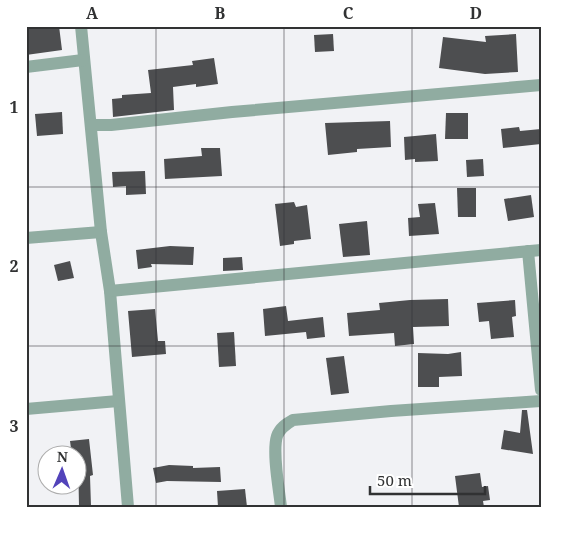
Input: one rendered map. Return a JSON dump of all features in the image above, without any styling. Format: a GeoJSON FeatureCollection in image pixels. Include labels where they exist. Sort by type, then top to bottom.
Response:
{"type":"FeatureCollection","features":[{"type":"Feature","properties":{"kind":"street"},"geometry":{"type":"LineString","coordinates":[[81,26],[101,232],[110,291],[128,507]]}},
{"type":"Feature","properties":{"kind":"street"},"geometry":{"type":"LineString","coordinates":[[26,67],[83,60]]}},
{"type":"Feature","properties":{"kind":"street"},"geometry":{"type":"LineString","coordinates":[[91,125],[111,125],[541,85]]}},
{"type":"Feature","properties":{"kind":"street"},"geometry":{"type":"LineString","coordinates":[[26,238],[101,232]]}},
{"type":"Feature","properties":{"kind":"street"},"geometry":{"type":"LineString","coordinates":[[110,291],[541,250]]}},
{"type":"Feature","properties":{"kind":"street"},"geometry":{"type":"LineString","coordinates":[[528,251],[541,390]]}},
{"type":"Feature","properties":{"kind":"street"},"geometry":{"type":"LineString","coordinates":[[26,410],[118,401]]}},
{"type":"Feature","properties":{"kind":"street"},"geometry":{"type":"LineString","coordinates":[[281,507],[275,445],[277,434],[285,425],[293,420],[391,410],[541,401]]}},
{"type":"Feature","properties":{"kind":"building"},"geometry":{"type":"Polygon","coordinates":[[[26,26],[59,26],[62,50],[26,55],[26,26]]]}},
{"type":"Feature","properties":{"kind":"building"},"geometry":{"type":"Polygon","coordinates":[[[333,34],[334,51],[315,52],[314,35],[333,34]]]}},
{"type":"Feature","properties":{"kind":"building"},"geometry":{"type":"Polygon","coordinates":[[[516,34],[518,72],[485,74],[439,68],[443,37],[486,42],[485,36],[516,34]]]}},
{"type":"Feature","properties":{"kind":"building"},"geometry":{"type":"Polygon","coordinates":[[[214,58],[218,84],[196,87],[196,84],[173,87],[174,110],[113,117],[112,99],[122,98],[122,95],[151,93],[148,70],[193,65],[192,61],[214,58]]]}},
{"type":"Feature","properties":{"kind":"building"},"geometry":{"type":"Polygon","coordinates":[[[62,112],[63,134],[37,136],[35,114],[62,112]]]}},
{"type":"Feature","properties":{"kind":"building"},"geometry":{"type":"Polygon","coordinates":[[[446,113],[468,113],[468,139],[445,139],[446,113]]]}},
{"type":"Feature","properties":{"kind":"building"},"geometry":{"type":"Polygon","coordinates":[[[390,121],[391,147],[357,149],[357,152],[328,155],[325,123],[390,121]]]}},
{"type":"Feature","properties":{"kind":"building"},"geometry":{"type":"Polygon","coordinates":[[[519,127],[520,131],[541,129],[541,144],[503,148],[501,129],[519,127]]]}},
{"type":"Feature","properties":{"kind":"building"},"geometry":{"type":"Polygon","coordinates":[[[436,134],[438,161],[415,162],[415,159],[405,160],[404,137],[436,134]]]}},
{"type":"Feature","properties":{"kind":"building"},"geometry":{"type":"Polygon","coordinates":[[[201,148],[220,148],[222,176],[165,179],[164,159],[202,156],[201,148]]]}},
{"type":"Feature","properties":{"kind":"building"},"geometry":{"type":"Polygon","coordinates":[[[483,159],[484,176],[467,177],[466,160],[483,159]]]}},
{"type":"Feature","properties":{"kind":"building"},"geometry":{"type":"Polygon","coordinates":[[[145,171],[146,194],[126,195],[126,186],[113,187],[112,172],[145,171]]]}},
{"type":"Feature","properties":{"kind":"building"},"geometry":{"type":"Polygon","coordinates":[[[457,188],[476,188],[476,217],[458,217],[457,188]]]}},
{"type":"Feature","properties":{"kind":"building"},"geometry":{"type":"Polygon","coordinates":[[[531,195],[534,217],[508,221],[504,199],[531,195]]]}},
{"type":"Feature","properties":{"kind":"building"},"geometry":{"type":"Polygon","coordinates":[[[294,202],[296,207],[307,205],[311,239],[294,241],[294,244],[280,246],[275,204],[294,202]]]}},
{"type":"Feature","properties":{"kind":"building"},"geometry":{"type":"Polygon","coordinates":[[[435,203],[439,234],[409,236],[408,218],[420,217],[418,204],[435,203]]]}},
{"type":"Feature","properties":{"kind":"building"},"geometry":{"type":"Polygon","coordinates":[[[367,221],[370,255],[343,257],[339,224],[367,221]]]}},
{"type":"Feature","properties":{"kind":"building"},"geometry":{"type":"Polygon","coordinates":[[[170,246],[194,247],[193,265],[151,264],[152,267],[138,269],[136,250],[170,246]]]}},
{"type":"Feature","properties":{"kind":"building"},"geometry":{"type":"Polygon","coordinates":[[[242,257],[243,270],[223,271],[223,258],[242,257]]]}},
{"type":"Feature","properties":{"kind":"building"},"geometry":{"type":"Polygon","coordinates":[[[70,261],[74,278],[58,281],[54,265],[70,261]]]}},
{"type":"Feature","properties":{"kind":"building"},"geometry":{"type":"Polygon","coordinates":[[[448,299],[449,326],[413,327],[414,344],[395,346],[394,333],[349,336],[347,313],[380,310],[379,303],[448,299]]]}},
{"type":"Feature","properties":{"kind":"building"},"geometry":{"type":"Polygon","coordinates":[[[515,300],[516,316],[512,317],[514,337],[491,339],[489,321],[479,322],[477,303],[515,300]]]}},
{"type":"Feature","properties":{"kind":"building"},"geometry":{"type":"Polygon","coordinates":[[[286,306],[288,321],[323,317],[325,337],[307,339],[306,332],[265,336],[263,309],[286,306]]]}},
{"type":"Feature","properties":{"kind":"building"},"geometry":{"type":"Polygon","coordinates":[[[155,309],[158,341],[165,341],[166,354],[132,357],[128,311],[155,309]]]}},
{"type":"Feature","properties":{"kind":"building"},"geometry":{"type":"Polygon","coordinates":[[[234,332],[236,366],[219,367],[217,333],[234,332]]]}},
{"type":"Feature","properties":{"kind":"building"},"geometry":{"type":"Polygon","coordinates":[[[461,352],[462,376],[439,377],[439,387],[418,387],[418,353],[448,354],[461,352]]]}},
{"type":"Feature","properties":{"kind":"building"},"geometry":{"type":"Polygon","coordinates":[[[344,356],[349,393],[331,395],[326,358],[344,356]]]}},
{"type":"Feature","properties":{"kind":"building"},"geometry":{"type":"Polygon","coordinates":[[[522,410],[527,410],[533,454],[501,449],[504,430],[520,433],[522,410]]]}},
{"type":"Feature","properties":{"kind":"building"},"geometry":{"type":"Polygon","coordinates":[[[89,439],[93,475],[90,476],[91,506],[79,506],[79,496],[88,496],[88,446],[71,446],[70,441],[89,439]]]}},
{"type":"Feature","properties":{"kind":"building"},"geometry":{"type":"Polygon","coordinates":[[[169,465],[193,466],[193,468],[220,467],[221,482],[167,481],[156,483],[153,468],[169,465]]]}},
{"type":"Feature","properties":{"kind":"building"},"geometry":{"type":"Polygon","coordinates":[[[480,473],[482,487],[488,486],[490,500],[483,501],[484,507],[459,507],[455,476],[480,473]]]}},
{"type":"Feature","properties":{"kind":"building"},"geometry":{"type":"Polygon","coordinates":[[[245,489],[247,507],[218,507],[217,491],[245,489]]]}}]}
